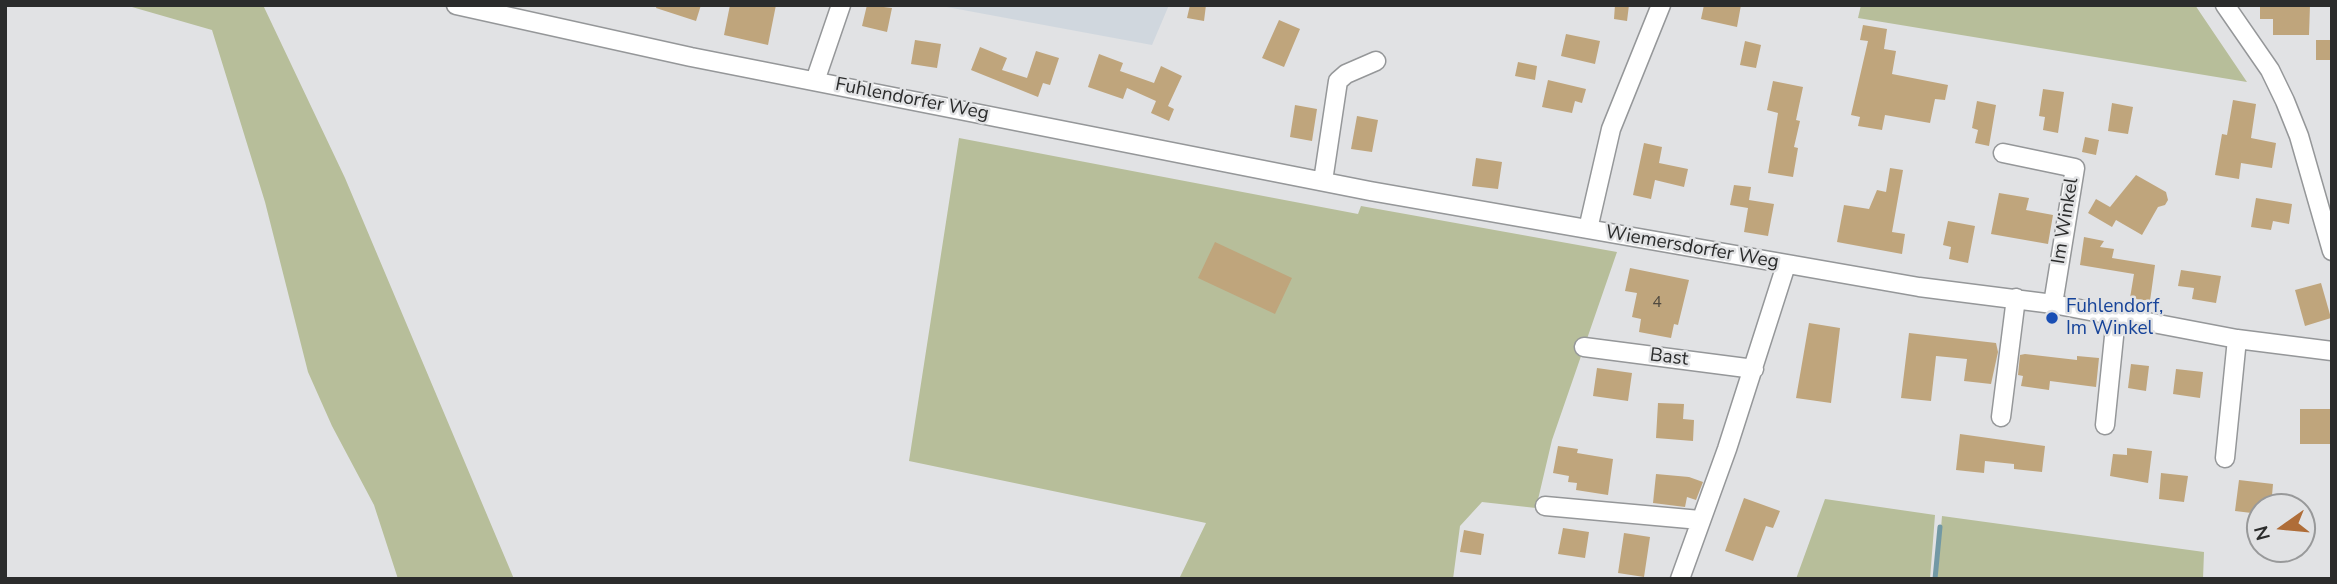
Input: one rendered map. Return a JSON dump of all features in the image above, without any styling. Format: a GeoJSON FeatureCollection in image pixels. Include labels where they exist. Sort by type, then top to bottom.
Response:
{"type":"FeatureCollection","features":[{"type":"Feature","properties":{"kind":"street","name":"Fuhlendorfer Weg"},"geometry":{"type":"LineString","coordinates":[[456,5],[814,81],[1370,191]]}},
{"type":"Feature","properties":{"kind":"street"},"geometry":{"type":"LineString","coordinates":[[814,81],[841,5]]}},
{"type":"Feature","properties":{"kind":"street"},"geometry":{"type":"LineString","coordinates":[[1588,229],[1611,129],[1661,5]]}},
{"type":"Feature","properties":{"kind":"street"},"geometry":{"type":"LineString","coordinates":[[2225,5],[2270,69],[2285,101],[2299,136],[2332,251]]}},
{"type":"Feature","properties":{"kind":"street"},"geometry":{"type":"LineString","coordinates":[[1323,181],[1338,81],[1346,74],[1376,61]]}},
{"type":"Feature","properties":{"kind":"street","name":"Im Winkel"},"geometry":{"type":"LineString","coordinates":[[2003,153],[2075,168],[2053,304]]}},
{"type":"Feature","properties":{"kind":"street","name":"Wiemersdorfer Weg"},"geometry":{"type":"LineString","coordinates":[[1370,191],[1786,265],[1919,287],[2015,298],[2237,339],[2332,351]]}},
{"type":"Feature","properties":{"kind":"street"},"geometry":{"type":"LineString","coordinates":[[1679,579],[1754,369],[1786,265]]}},
{"type":"Feature","properties":{"kind":"street"},"geometry":{"type":"LineString","coordinates":[[2001,417],[2015,298]]}},
{"type":"Feature","properties":{"kind":"street"},"geometry":{"type":"LineString","coordinates":[[2105,425],[2116,317]]}},
{"type":"Feature","properties":{"kind":"street"},"geometry":{"type":"LineString","coordinates":[[2225,458],[2237,339]]}},
{"type":"Feature","properties":{"kind":"street","name":"Bast"},"geometry":{"type":"LineString","coordinates":[[1584,347],[1754,369]]}},
{"type":"Feature","properties":{"kind":"street"},"geometry":{"type":"LineString","coordinates":[[1545,506],[1700,520]]}},
{"type":"Feature","properties":{"kind":"shaded area"},"geometry":{"type":"Polygon","coordinates":[[[936,5],[1169,5],[1152,45],[936,5]]]}},
{"type":"Feature","properties":{"kind":"green space"},"geometry":{"type":"Polygon","coordinates":[[[125,5],[263,5],[345,178],[514,579],[398,579],[374,505],[332,426],[308,372],[265,202],[212,30],[125,5]]]}},
{"type":"Feature","properties":{"kind":"green space"},"geometry":{"type":"Polygon","coordinates":[[[1861,5],[2195,5],[2247,82],[1858,18],[1861,5]]]}},
{"type":"Feature","properties":{"kind":"green space"},"geometry":{"type":"Polygon","coordinates":[[[959,138],[1358,214],[1361,206],[1617,252],[1552,440],[1536,508],[1482,502],[1460,526],[1453,579],[1179,579],[1206,523],[909,461],[959,138]]]}},
{"type":"Feature","properties":{"kind":"green space"},"geometry":{"type":"Polygon","coordinates":[[[1825,499],[1935,515],[1930,579],[1796,579],[1825,499]]]}},
{"type":"Feature","properties":{"kind":"green space"},"geometry":{"type":"Polygon","coordinates":[[[1942,516],[2204,552],[2203,579],[1937,579],[1942,516]]]}},
{"type":"Feature","properties":{"kind":"building"},"geometry":{"type":"Polygon","coordinates":[[[657,5],[701,5],[696,21],[656,8],[657,5]]]}},
{"type":"Feature","properties":{"kind":"building"},"geometry":{"type":"Polygon","coordinates":[[[730,5],[776,5],[768,45],[724,35],[730,5]]]}},
{"type":"Feature","properties":{"kind":"building"},"geometry":{"type":"Polygon","coordinates":[[[867,5],[892,8],[887,32],[862,26],[867,5]]]}},
{"type":"Feature","properties":{"kind":"building"},"geometry":{"type":"Polygon","coordinates":[[[1190,5],[1206,5],[1204,21],[1187,18],[1190,5]]]}},
{"type":"Feature","properties":{"kind":"building"},"geometry":{"type":"Polygon","coordinates":[[[1615,5],[1629,5],[1627,21],[1614,19],[1615,5]]]}},
{"type":"Feature","properties":{"kind":"building"},"geometry":{"type":"Polygon","coordinates":[[[1704,5],[1741,5],[1737,27],[1701,19],[1704,5]]]}},
{"type":"Feature","properties":{"kind":"building"},"geometry":{"type":"Polygon","coordinates":[[[2260,5],[2310,5],[2309,35],[2273,35],[2273,19],[2260,19],[2260,5]]]}},
{"type":"Feature","properties":{"kind":"building"},"geometry":{"type":"Polygon","coordinates":[[[1279,20],[1300,29],[1284,67],[1262,58],[1279,20]]]}},
{"type":"Feature","properties":{"kind":"building"},"geometry":{"type":"Polygon","coordinates":[[[1863,25],[1887,29],[1884,49],[1896,51],[1892,74],[1948,85],[1945,100],[1935,99],[1930,123],[1885,115],[1882,130],[1858,126],[1860,117],[1851,115],[1868,41],[1860,40],[1863,25]]]}},
{"type":"Feature","properties":{"kind":"building"},"geometry":{"type":"Polygon","coordinates":[[[1566,34],[1600,41],[1595,64],[1561,56],[1566,34]]]}},
{"type":"Feature","properties":{"kind":"building"},"geometry":{"type":"Polygon","coordinates":[[[915,40],[941,44],[937,68],[911,64],[915,40]]]}},
{"type":"Feature","properties":{"kind":"building"},"geometry":{"type":"Polygon","coordinates":[[[2316,40],[2332,40],[2332,60],[2316,60],[2316,40]]]}},
{"type":"Feature","properties":{"kind":"building"},"geometry":{"type":"Polygon","coordinates":[[[1745,41],[1761,45],[1756,68],[1740,65],[1745,41]]]}},
{"type":"Feature","properties":{"kind":"building"},"geometry":{"type":"Polygon","coordinates":[[[980,47],[1007,58],[1002,70],[1027,78],[1036,51],[1059,58],[1050,85],[1043,83],[1038,97],[971,70],[980,47]]]}},
{"type":"Feature","properties":{"kind":"building"},"geometry":{"type":"Polygon","coordinates":[[[1099,54],[1123,63],[1120,71],[1154,83],[1161,66],[1182,76],[1168,106],[1174,109],[1169,121],[1151,113],[1156,101],[1127,88],[1123,99],[1088,87],[1099,54]]]}},
{"type":"Feature","properties":{"kind":"building"},"geometry":{"type":"Polygon","coordinates":[[[1518,62],[1537,66],[1535,80],[1515,76],[1518,62]]]}},
{"type":"Feature","properties":{"kind":"building"},"geometry":{"type":"Polygon","coordinates":[[[1548,80],[1586,89],[1582,103],[1575,101],[1572,113],[1542,107],[1548,80]]]}},
{"type":"Feature","properties":{"kind":"building"},"geometry":{"type":"Polygon","coordinates":[[[1773,81],[1803,87],[1796,120],[1800,121],[1794,147],[1798,148],[1793,177],[1768,173],[1778,113],[1767,110],[1773,81]]]}},
{"type":"Feature","properties":{"kind":"building"},"geometry":{"type":"Polygon","coordinates":[[[2043,89],[2064,92],[2058,133],[2043,130],[2045,117],[2039,116],[2043,89]]]}},
{"type":"Feature","properties":{"kind":"building"},"geometry":{"type":"Polygon","coordinates":[[[2233,100],[2256,104],[2251,138],[2276,143],[2272,168],[2241,163],[2239,179],[2215,175],[2222,134],[2227,135],[2233,100]]]}},
{"type":"Feature","properties":{"kind":"building"},"geometry":{"type":"Polygon","coordinates":[[[1977,101],[1996,105],[1989,146],[1975,143],[1978,130],[1972,128],[1977,101]]]}},
{"type":"Feature","properties":{"kind":"building"},"geometry":{"type":"Polygon","coordinates":[[[2112,103],[2133,107],[2128,134],[2108,131],[2112,103]]]}},
{"type":"Feature","properties":{"kind":"building"},"geometry":{"type":"Polygon","coordinates":[[[1295,105],[1317,109],[1312,141],[1290,137],[1295,105]]]}},
{"type":"Feature","properties":{"kind":"building"},"geometry":{"type":"Polygon","coordinates":[[[1357,116],[1378,120],[1372,152],[1351,149],[1357,116]]]}},
{"type":"Feature","properties":{"kind":"building"},"geometry":{"type":"Polygon","coordinates":[[[2085,137],[2099,140],[2096,155],[2082,152],[2085,137]]]}},
{"type":"Feature","properties":{"kind":"building"},"geometry":{"type":"Polygon","coordinates":[[[1644,143],[1662,147],[1659,163],[1688,169],[1684,187],[1655,180],[1651,199],[1633,195],[1644,143]]]}},
{"type":"Feature","properties":{"kind":"building"},"geometry":{"type":"Polygon","coordinates":[[[1476,158],[1502,162],[1498,189],[1472,186],[1476,158]]]}},
{"type":"Feature","properties":{"kind":"building"},"geometry":{"type":"Polygon","coordinates":[[[1890,168],[1903,170],[1892,232],[1905,234],[1902,254],[1837,242],[1844,205],[1869,209],[1877,190],[1886,192],[1890,168]]]}},
{"type":"Feature","properties":{"kind":"building"},"geometry":{"type":"Polygon","coordinates":[[[2136,175],[2166,192],[2168,200],[2165,205],[2158,207],[2142,235],[2116,220],[2112,227],[2088,213],[2096,199],[2110,207],[2136,175]]]}},
{"type":"Feature","properties":{"kind":"building"},"geometry":{"type":"Polygon","coordinates":[[[1734,185],[1751,187],[1749,200],[1774,204],[1768,236],[1744,232],[1748,208],[1730,205],[1734,185]]]}},
{"type":"Feature","properties":{"kind":"building"},"geometry":{"type":"Polygon","coordinates":[[[1999,193],[2029,198],[2026,210],[2053,215],[2048,244],[1991,234],[1999,193]]]}},
{"type":"Feature","properties":{"kind":"building"},"geometry":{"type":"Polygon","coordinates":[[[2256,198],[2292,204],[2289,224],[2273,221],[2271,230],[2251,227],[2256,198]]]}},
{"type":"Feature","properties":{"kind":"building"},"geometry":{"type":"Polygon","coordinates":[[[1948,221],[1975,226],[1968,263],[1949,259],[1951,247],[1943,245],[1948,221]]]}},
{"type":"Feature","properties":{"kind":"building"},"geometry":{"type":"Polygon","coordinates":[[[2084,237],[2104,241],[2100,247],[2114,249],[2112,258],[2155,265],[2150,301],[2130,298],[2134,274],[2080,265],[2084,237]]]}},
{"type":"Feature","properties":{"kind":"building"},"geometry":{"type":"Polygon","coordinates":[[[1215,242],[1292,278],[1275,314],[1198,278],[1215,242]]]}},
{"type":"Feature","properties":{"kind":"building"},"geometry":{"type":"Polygon","coordinates":[[[1630,268],[1689,280],[1678,325],[1674,324],[1671,338],[1639,332],[1641,319],[1632,317],[1637,293],[1625,291],[1630,268]]]}},
{"type":"Feature","properties":{"kind":"building"},"geometry":{"type":"Polygon","coordinates":[[[2181,270],[2221,276],[2216,303],[2192,299],[2194,288],[2178,286],[2181,270]]]}},
{"type":"Feature","properties":{"kind":"building"},"geometry":{"type":"Polygon","coordinates":[[[2321,283],[2331,318],[2305,326],[2295,290],[2321,283]]]}},
{"type":"Feature","properties":{"kind":"building"},"geometry":{"type":"Polygon","coordinates":[[[1809,323],[1840,328],[1831,403],[1796,398],[1809,323]]]}},
{"type":"Feature","properties":{"kind":"building"},"geometry":{"type":"Polygon","coordinates":[[[1909,333],[1996,343],[1998,352],[1991,384],[1964,381],[1967,359],[1936,356],[1931,401],[1901,398],[1909,333]]]}},
{"type":"Feature","properties":{"kind":"building"},"geometry":{"type":"Polygon","coordinates":[[[2020,355],[2077,360],[2077,356],[2099,358],[2096,387],[2050,381],[2049,390],[2021,386],[2023,376],[2018,375],[2020,355]]]}},
{"type":"Feature","properties":{"kind":"building"},"geometry":{"type":"Polygon","coordinates":[[[2131,364],[2149,366],[2146,391],[2128,388],[2131,364]]]}},
{"type":"Feature","properties":{"kind":"building"},"geometry":{"type":"Polygon","coordinates":[[[1597,368],[1632,373],[1628,401],[1593,396],[1597,368]]]}},
{"type":"Feature","properties":{"kind":"building"},"geometry":{"type":"Polygon","coordinates":[[[2176,369],[2203,372],[2200,398],[2173,394],[2176,369]]]}},
{"type":"Feature","properties":{"kind":"building"},"geometry":{"type":"Polygon","coordinates":[[[1658,403],[1684,404],[1683,419],[1694,420],[1693,441],[1656,438],[1658,403]]]}},
{"type":"Feature","properties":{"kind":"building"},"geometry":{"type":"Polygon","coordinates":[[[2300,409],[2330,409],[2330,444],[2300,444],[2300,409]]]}},
{"type":"Feature","properties":{"kind":"building"},"geometry":{"type":"Polygon","coordinates":[[[1960,434],[2045,446],[2042,472],[2014,469],[2014,464],[1985,461],[1984,473],[1956,470],[1960,434]]]}},
{"type":"Feature","properties":{"kind":"building"},"geometry":{"type":"Polygon","coordinates":[[[1558,446],[1578,449],[1577,453],[1613,459],[1608,495],[1576,490],[1577,483],[1568,482],[1569,476],[1553,473],[1558,446]]]}},
{"type":"Feature","properties":{"kind":"building"},"geometry":{"type":"Polygon","coordinates":[[[2127,448],[2152,451],[2148,483],[2110,476],[2113,454],[2127,455],[2127,448]]]}},
{"type":"Feature","properties":{"kind":"building"},"geometry":{"type":"Polygon","coordinates":[[[2161,473],[2188,476],[2184,502],[2159,499],[2161,473]]]}},
{"type":"Feature","properties":{"kind":"building"},"geometry":{"type":"Polygon","coordinates":[[[1656,474],[1689,477],[1703,482],[1696,500],[1687,497],[1685,507],[1653,503],[1656,474]]]}},
{"type":"Feature","properties":{"kind":"building"},"geometry":{"type":"Polygon","coordinates":[[[2239,480],[2273,484],[2272,493],[2246,493],[2246,512],[2235,511],[2239,480]]]}},
{"type":"Feature","properties":{"kind":"building"},"geometry":{"type":"Polygon","coordinates":[[[1744,498],[1780,511],[1773,528],[1766,526],[1753,561],[1725,551],[1744,498]]]}},
{"type":"Feature","properties":{"kind":"building"},"geometry":{"type":"Polygon","coordinates":[[[1563,528],[1589,532],[1585,558],[1558,554],[1563,528]]]}},
{"type":"Feature","properties":{"kind":"building"},"geometry":{"type":"Polygon","coordinates":[[[1464,530],[1484,534],[1481,555],[1460,552],[1464,530]]]}},
{"type":"Feature","properties":{"kind":"building"},"geometry":{"type":"Polygon","coordinates":[[[1624,533],[1650,537],[1644,577],[1618,573],[1624,533]]]}},
{"type":"Feature","properties":{"kind":"waterway"},"geometry":{"type":"LineString","coordinates":[[1935,579],[1940,527]]}},
{"type":"Feature","properties":{"kind":"place","name":"Fuhlendorf, Im Winkel"},"geometry":{"type":"Point","coordinates":[2052,318]}}]}
